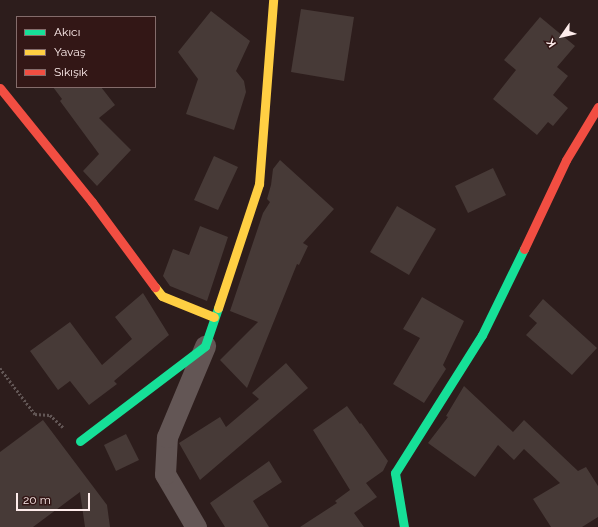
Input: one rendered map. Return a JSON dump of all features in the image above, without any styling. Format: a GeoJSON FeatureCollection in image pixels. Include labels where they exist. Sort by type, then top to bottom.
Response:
{"type":"FeatureCollection","features":[{"type":"Feature","properties":{"kind":"street"},"geometry":{"type":"LineString","coordinates":[[196,527],[165,474],[168,437],[204,346],[259,184],[273,2]]}},
{"type":"Feature","properties":{"kind":"street"},"geometry":{"type":"LineString","coordinates":[[0,88],[92,202],[162,296],[214,317]]}},
{"type":"Feature","properties":{"kind":"street"},"geometry":{"type":"LineString","coordinates":[[404,527],[395,473],[482,335],[566,160],[598,107]]}},
{"type":"Feature","properties":{"kind":"street"},"geometry":{"type":"LineString","coordinates":[[80,441],[204,346]]}},
{"type":"Feature","properties":{"kind":"path"},"geometry":{"type":"LineString","coordinates":[[0,368],[35,414],[50,415],[80,441]]}},
{"type":"Feature","properties":{"kind":"building"},"geometry":{"type":"Polygon","coordinates":[[[301,9],[354,17],[344,81],[291,72],[301,9]]]}},
{"type":"Feature","properties":{"kind":"building"},"geometry":{"type":"Polygon","coordinates":[[[211,11],[250,41],[236,71],[244,81],[246,92],[234,130],[186,114],[198,79],[178,52],[211,11]]]}},
{"type":"Feature","properties":{"kind":"building"},"geometry":{"type":"Polygon","coordinates":[[[540,17],[575,46],[557,67],[568,76],[553,95],[568,108],[553,126],[548,122],[537,135],[493,99],[516,70],[504,60],[540,17]]]}},
{"type":"Feature","properties":{"kind":"building"},"geometry":{"type":"Polygon","coordinates":[[[54,88],[102,88],[115,105],[99,118],[131,150],[97,186],[83,171],[99,154],[60,101],[62,99],[54,88]]]}},
{"type":"Feature","properties":{"kind":"building"},"geometry":{"type":"Polygon","coordinates":[[[214,156],[238,167],[218,210],[194,200],[214,156]]]}},
{"type":"Feature","properties":{"kind":"building"},"geometry":{"type":"Polygon","coordinates":[[[280,160],[334,209],[303,243],[308,246],[299,265],[297,264],[247,388],[220,360],[258,322],[230,311],[263,213],[270,202],[267,199],[273,169],[280,160]]]}},
{"type":"Feature","properties":{"kind":"building"},"geometry":{"type":"Polygon","coordinates":[[[493,168],[506,195],[468,213],[455,186],[493,168]]]}},
{"type":"Feature","properties":{"kind":"building"},"geometry":{"type":"Polygon","coordinates":[[[397,206],[436,229],[409,275],[370,252],[397,206]]]}},
{"type":"Feature","properties":{"kind":"building"},"geometry":{"type":"Polygon","coordinates":[[[200,226],[228,237],[207,301],[170,286],[163,276],[173,249],[189,255],[200,226]]]}},
{"type":"Feature","properties":{"kind":"building"},"geometry":{"type":"Polygon","coordinates":[[[143,293],[169,335],[114,381],[117,384],[89,405],[70,381],[58,390],[30,351],[70,322],[102,365],[132,339],[115,317],[143,293]]]}},
{"type":"Feature","properties":{"kind":"building"},"geometry":{"type":"Polygon","coordinates":[[[422,297],[464,321],[443,365],[446,369],[424,403],[393,384],[420,338],[403,329],[422,297]]]}},
{"type":"Feature","properties":{"kind":"building"},"geometry":{"type":"Polygon","coordinates":[[[543,299],[597,348],[572,375],[526,335],[537,323],[529,316],[543,299]]]}},
{"type":"Feature","properties":{"kind":"building"},"geometry":{"type":"Polygon","coordinates":[[[286,363],[308,388],[200,480],[179,443],[220,417],[226,427],[259,399],[252,393],[286,363]]]}},
{"type":"Feature","properties":{"kind":"building"},"geometry":{"type":"Polygon","coordinates":[[[464,386],[513,432],[524,420],[578,471],[586,467],[598,486],[598,517],[582,527],[551,527],[533,499],[560,483],[524,449],[514,460],[498,445],[475,477],[428,443],[448,417],[446,416],[464,386]]]}},
{"type":"Feature","properties":{"kind":"building"},"geometry":{"type":"Polygon","coordinates":[[[347,406],[388,461],[383,471],[366,483],[377,497],[354,513],[364,527],[300,527],[337,503],[335,501],[350,490],[313,430],[347,406]]]}},
{"type":"Feature","properties":{"kind":"building"},"geometry":{"type":"Polygon","coordinates":[[[43,420],[107,505],[110,527],[85,527],[80,492],[33,527],[0,527],[0,452],[43,420]]]}},
{"type":"Feature","properties":{"kind":"building"},"geometry":{"type":"Polygon","coordinates":[[[126,434],[139,460],[116,471],[104,445],[126,434]]]}},
{"type":"Feature","properties":{"kind":"building"},"geometry":{"type":"Polygon","coordinates":[[[269,461],[282,482],[253,501],[269,527],[225,527],[210,503],[269,461]]]}},
{"type":"Feature","properties":{"kind":"traffic: fast"},"geometry":{"type":"LineString","coordinates":[[404,527],[395,473],[482,335],[524,249]]}},
{"type":"Feature","properties":{"kind":"traffic: fast"},"geometry":{"type":"LineString","coordinates":[[80,441],[205,346],[218,308]]}},
{"type":"Feature","properties":{"kind":"traffic: slow"},"geometry":{"type":"LineString","coordinates":[[218,308],[259,184],[273,0]]}},
{"type":"Feature","properties":{"kind":"traffic: slow"},"geometry":{"type":"LineString","coordinates":[[155,287],[162,296],[214,317]]}},
{"type":"Feature","properties":{"kind":"traffic: jam"},"geometry":{"type":"LineString","coordinates":[[0,88],[92,202],[155,287]]}},
{"type":"Feature","properties":{"kind":"traffic: jam"},"geometry":{"type":"LineString","coordinates":[[524,249],[566,160],[598,107]]}}]}
